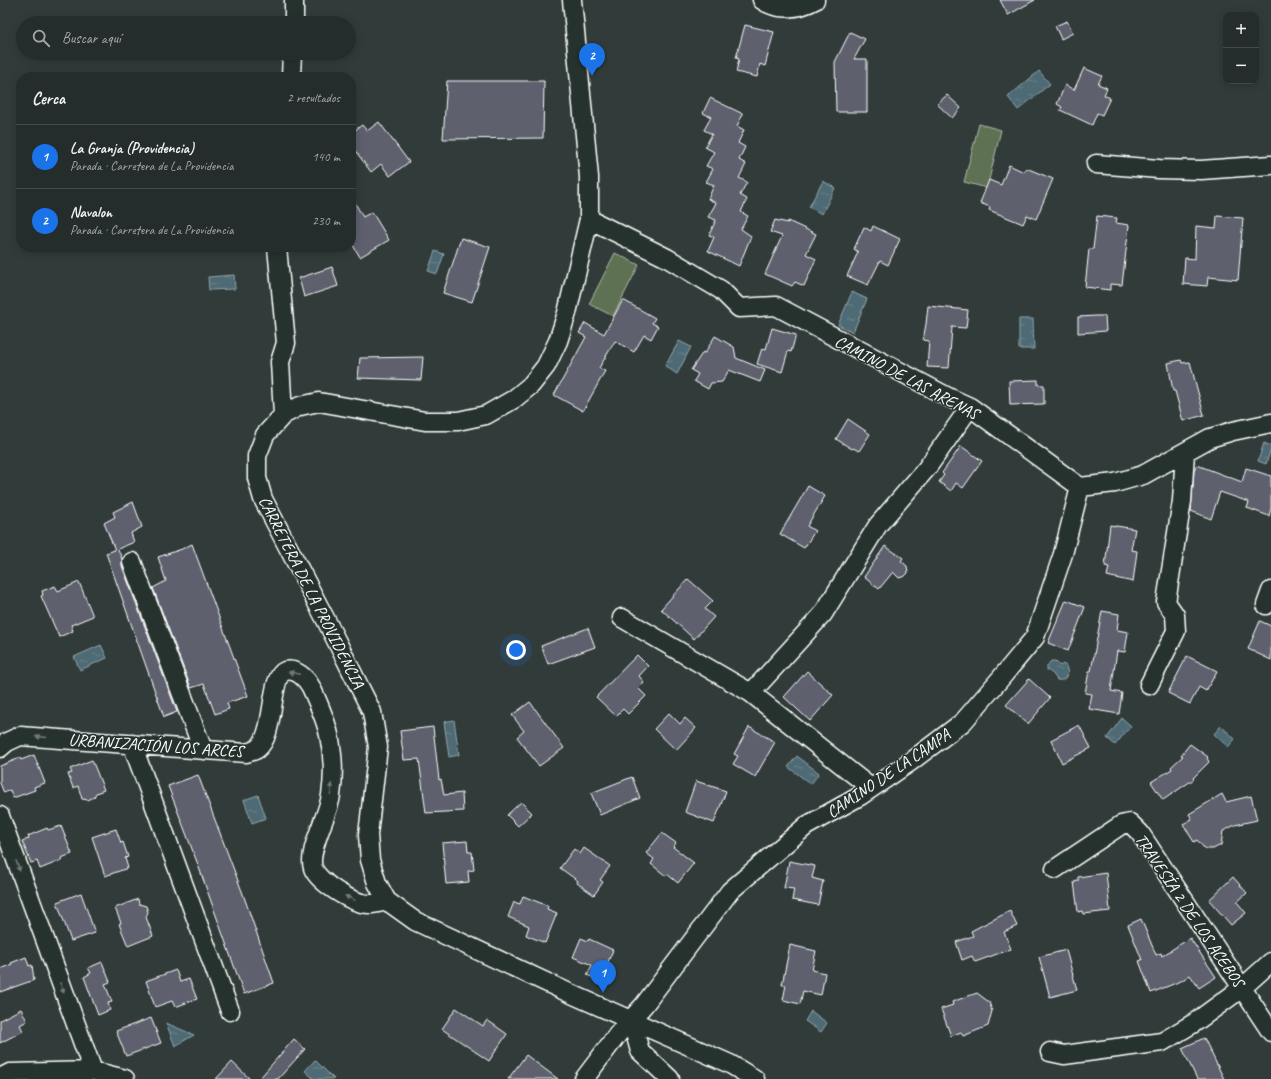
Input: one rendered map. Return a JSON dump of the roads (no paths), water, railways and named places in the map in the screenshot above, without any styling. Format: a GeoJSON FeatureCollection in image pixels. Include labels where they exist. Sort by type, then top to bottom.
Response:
{"type":"FeatureCollection","features":[{"type":"Feature","properties":{"kind":"street"},"geometry":{"type":"LineString","coordinates":[[294,0],[294,16]]}},
{"type":"Feature","properties":{"kind":"street","name":"CARRETERA DE LA PROVIDENCIA"},"geometry":{"type":"LineString","coordinates":[[572,0],[589,177],[589,219],[567,313],[558,341],[546,366],[531,385],[514,399],[486,415],[458,421],[425,422],[319,402],[300,406],[283,415],[265,436],[257,456],[257,478],[263,499],[372,712],[378,748],[368,835],[370,860],[377,883],[387,901],[415,921],[581,998],[730,1064],[755,1079]]}},
{"type":"Feature","properties":{"kind":"street"},"geometry":{"type":"LineString","coordinates":[[762,0],[766,3],[789,8],[809,3],[814,0]]}},
{"type":"Feature","properties":{"kind":"street"},"geometry":{"type":"LineString","coordinates":[[291,72],[292,60]]}},
{"type":"Feature","properties":{"kind":"street"},"geometry":{"type":"LineString","coordinates":[[1096,164],[1159,169],[1201,170],[1271,165]]}},
{"type":"Feature","properties":{"kind":"street","name":"CAMINO DE LAS ARENAS"},"geometry":{"type":"LineString","coordinates":[[589,219],[667,258],[721,290],[739,308],[776,306],[941,394],[970,407],[1080,487]]}},
{"type":"Feature","properties":{"kind":"street"},"geometry":{"type":"LineString","coordinates":[[277,252],[286,343],[280,362],[283,415]]}},
{"type":"Feature","properties":{"kind":"street"},"geometry":{"type":"LineString","coordinates":[[751,693],[822,614],[878,525],[927,468],[970,407]]}},
{"type":"Feature","properties":{"kind":"street"},"geometry":{"type":"LineString","coordinates":[[1080,487],[1115,483],[1143,475],[1210,438],[1232,431],[1271,423]]}},
{"type":"Feature","properties":{"kind":"street"},"geometry":{"type":"LineString","coordinates":[[1149,685],[1176,631],[1176,615],[1166,602],[1182,501],[1185,452]]}},
{"type":"Feature","properties":{"kind":"street","name":"CAMINO DE LA CAMPA"},"geometry":{"type":"LineString","coordinates":[[584,1079],[730,891],[806,826],[860,796],[910,762],[963,722],[1035,637],[1063,554],[1080,487]]}},
{"type":"Feature","properties":{"kind":"street"},"geometry":{"type":"LineString","coordinates":[[132,562],[203,750]]}},
{"type":"Feature","properties":{"kind":"street"},"geometry":{"type":"LineString","coordinates":[[622,618],[751,693],[871,788]]}},
{"type":"Feature","properties":{"kind":"street","name":"URBANIZACIÓN LOS ARCES"},"geometry":{"type":"LineString","coordinates":[[0,748],[7,742],[20,736],[246,753],[258,748],[269,727],[277,678],[284,672],[294,671],[302,675],[310,684],[316,696],[329,734],[332,767],[331,796],[312,857],[313,868],[334,890],[352,901],[369,904],[387,901]]}},
{"type":"Feature","properties":{"kind":"street"},"geometry":{"type":"LineString","coordinates":[[132,744],[230,1011]]}},
{"type":"Feature","properties":{"kind":"street"},"geometry":{"type":"LineString","coordinates":[[0,816],[93,1071]]}},
{"type":"Feature","properties":{"kind":"street","name":"TRAVESÍA 2 DE LOS ACEBOS"},"geometry":{"type":"LineString","coordinates":[[1055,869],[1121,825],[1130,822],[1140,833],[1271,1032]]}},
{"type":"Feature","properties":{"kind":"street"},"geometry":{"type":"LineString","coordinates":[[1050,1052],[1064,1055],[1162,1042],[1194,1023],[1242,988],[1271,962]]}},
{"type":"Feature","properties":{"kind":"street"},"geometry":{"type":"LineString","coordinates":[[631,1019],[640,1051],[670,1079]]}},
{"type":"Feature","properties":{"kind":"street"},"geometry":{"type":"LineString","coordinates":[[0,1078],[10,1073],[93,1071],[125,1079]]}},
{"type":"Feature","properties":{"kind":"water"},"geometry":{"type":"Polygon","coordinates":[[[1039,71],[1050,84],[1018,110],[1008,97],[1039,71]]]}},
{"type":"Feature","properties":{"kind":"water"},"geometry":{"type":"Polygon","coordinates":[[[823,181],[835,188],[822,214],[809,207],[823,181]]]}},
{"type":"Feature","properties":{"kind":"water"},"geometry":{"type":"Polygon","coordinates":[[[435,251],[444,254],[437,274],[428,271],[435,251]]]}},
{"type":"Feature","properties":{"kind":"water"},"geometry":{"type":"Polygon","coordinates":[[[234,275],[235,289],[209,290],[208,277],[234,275]]]}},
{"type":"Feature","properties":{"kind":"water"},"geometry":{"type":"Polygon","coordinates":[[[852,292],[867,299],[853,332],[838,325],[852,292]]]}},
{"type":"Feature","properties":{"kind":"water"},"geometry":{"type":"Polygon","coordinates":[[[1019,319],[1033,319],[1034,349],[1019,349],[1019,319]]]}},
{"type":"Feature","properties":{"kind":"water"},"geometry":{"type":"Polygon","coordinates":[[[679,341],[691,347],[677,374],[665,366],[679,341]]]}},
{"type":"Feature","properties":{"kind":"water"},"geometry":{"type":"Polygon","coordinates":[[[1264,443],[1271,446],[1266,464],[1258,461],[1264,443]]]}},
{"type":"Feature","properties":{"kind":"water"},"geometry":{"type":"Polygon","coordinates":[[[101,645],[107,658],[80,670],[74,657],[101,645]]]}},
{"type":"Feature","properties":{"kind":"water"},"geometry":{"type":"Polygon","coordinates":[[[1051,661],[1055,661],[1060,666],[1063,664],[1066,666],[1068,673],[1064,679],[1057,680],[1053,674],[1047,670],[1047,666],[1051,661]]]}},
{"type":"Feature","properties":{"kind":"water"},"geometry":{"type":"Polygon","coordinates":[[[1122,718],[1131,726],[1115,745],[1107,738],[1122,718]]]}},
{"type":"Feature","properties":{"kind":"water"},"geometry":{"type":"Polygon","coordinates":[[[454,720],[459,755],[449,757],[444,722],[454,720]]]}},
{"type":"Feature","properties":{"kind":"water"},"geometry":{"type":"Polygon","coordinates":[[[1221,726],[1235,739],[1228,747],[1214,734],[1221,726]]]}},
{"type":"Feature","properties":{"kind":"water"},"geometry":{"type":"Polygon","coordinates":[[[797,756],[819,773],[811,784],[788,767],[797,756]]]}},
{"type":"Feature","properties":{"kind":"water"},"geometry":{"type":"Polygon","coordinates":[[[258,795],[266,818],[252,823],[244,800],[258,795]]]}},
{"type":"Feature","properties":{"kind":"water"},"geometry":{"type":"Polygon","coordinates":[[[811,1011],[827,1023],[821,1032],[805,1021],[811,1011]]]}},
{"type":"Feature","properties":{"kind":"water"},"geometry":{"type":"Polygon","coordinates":[[[166,1023],[194,1035],[175,1046],[166,1023]]]}},
{"type":"Feature","properties":{"kind":"water"},"geometry":{"type":"Polygon","coordinates":[[[315,1060],[334,1079],[314,1079],[305,1071],[315,1060]]]}},
{"type":"Feature","properties":{"kind":"place","name":"Navalon"},"geometry":{"type":"Point","coordinates":[592,76]}},
{"type":"Feature","properties":{"kind":"place","name":"La Granja (Providencia)"},"geometry":{"type":"Point","coordinates":[603,993]}}]}
